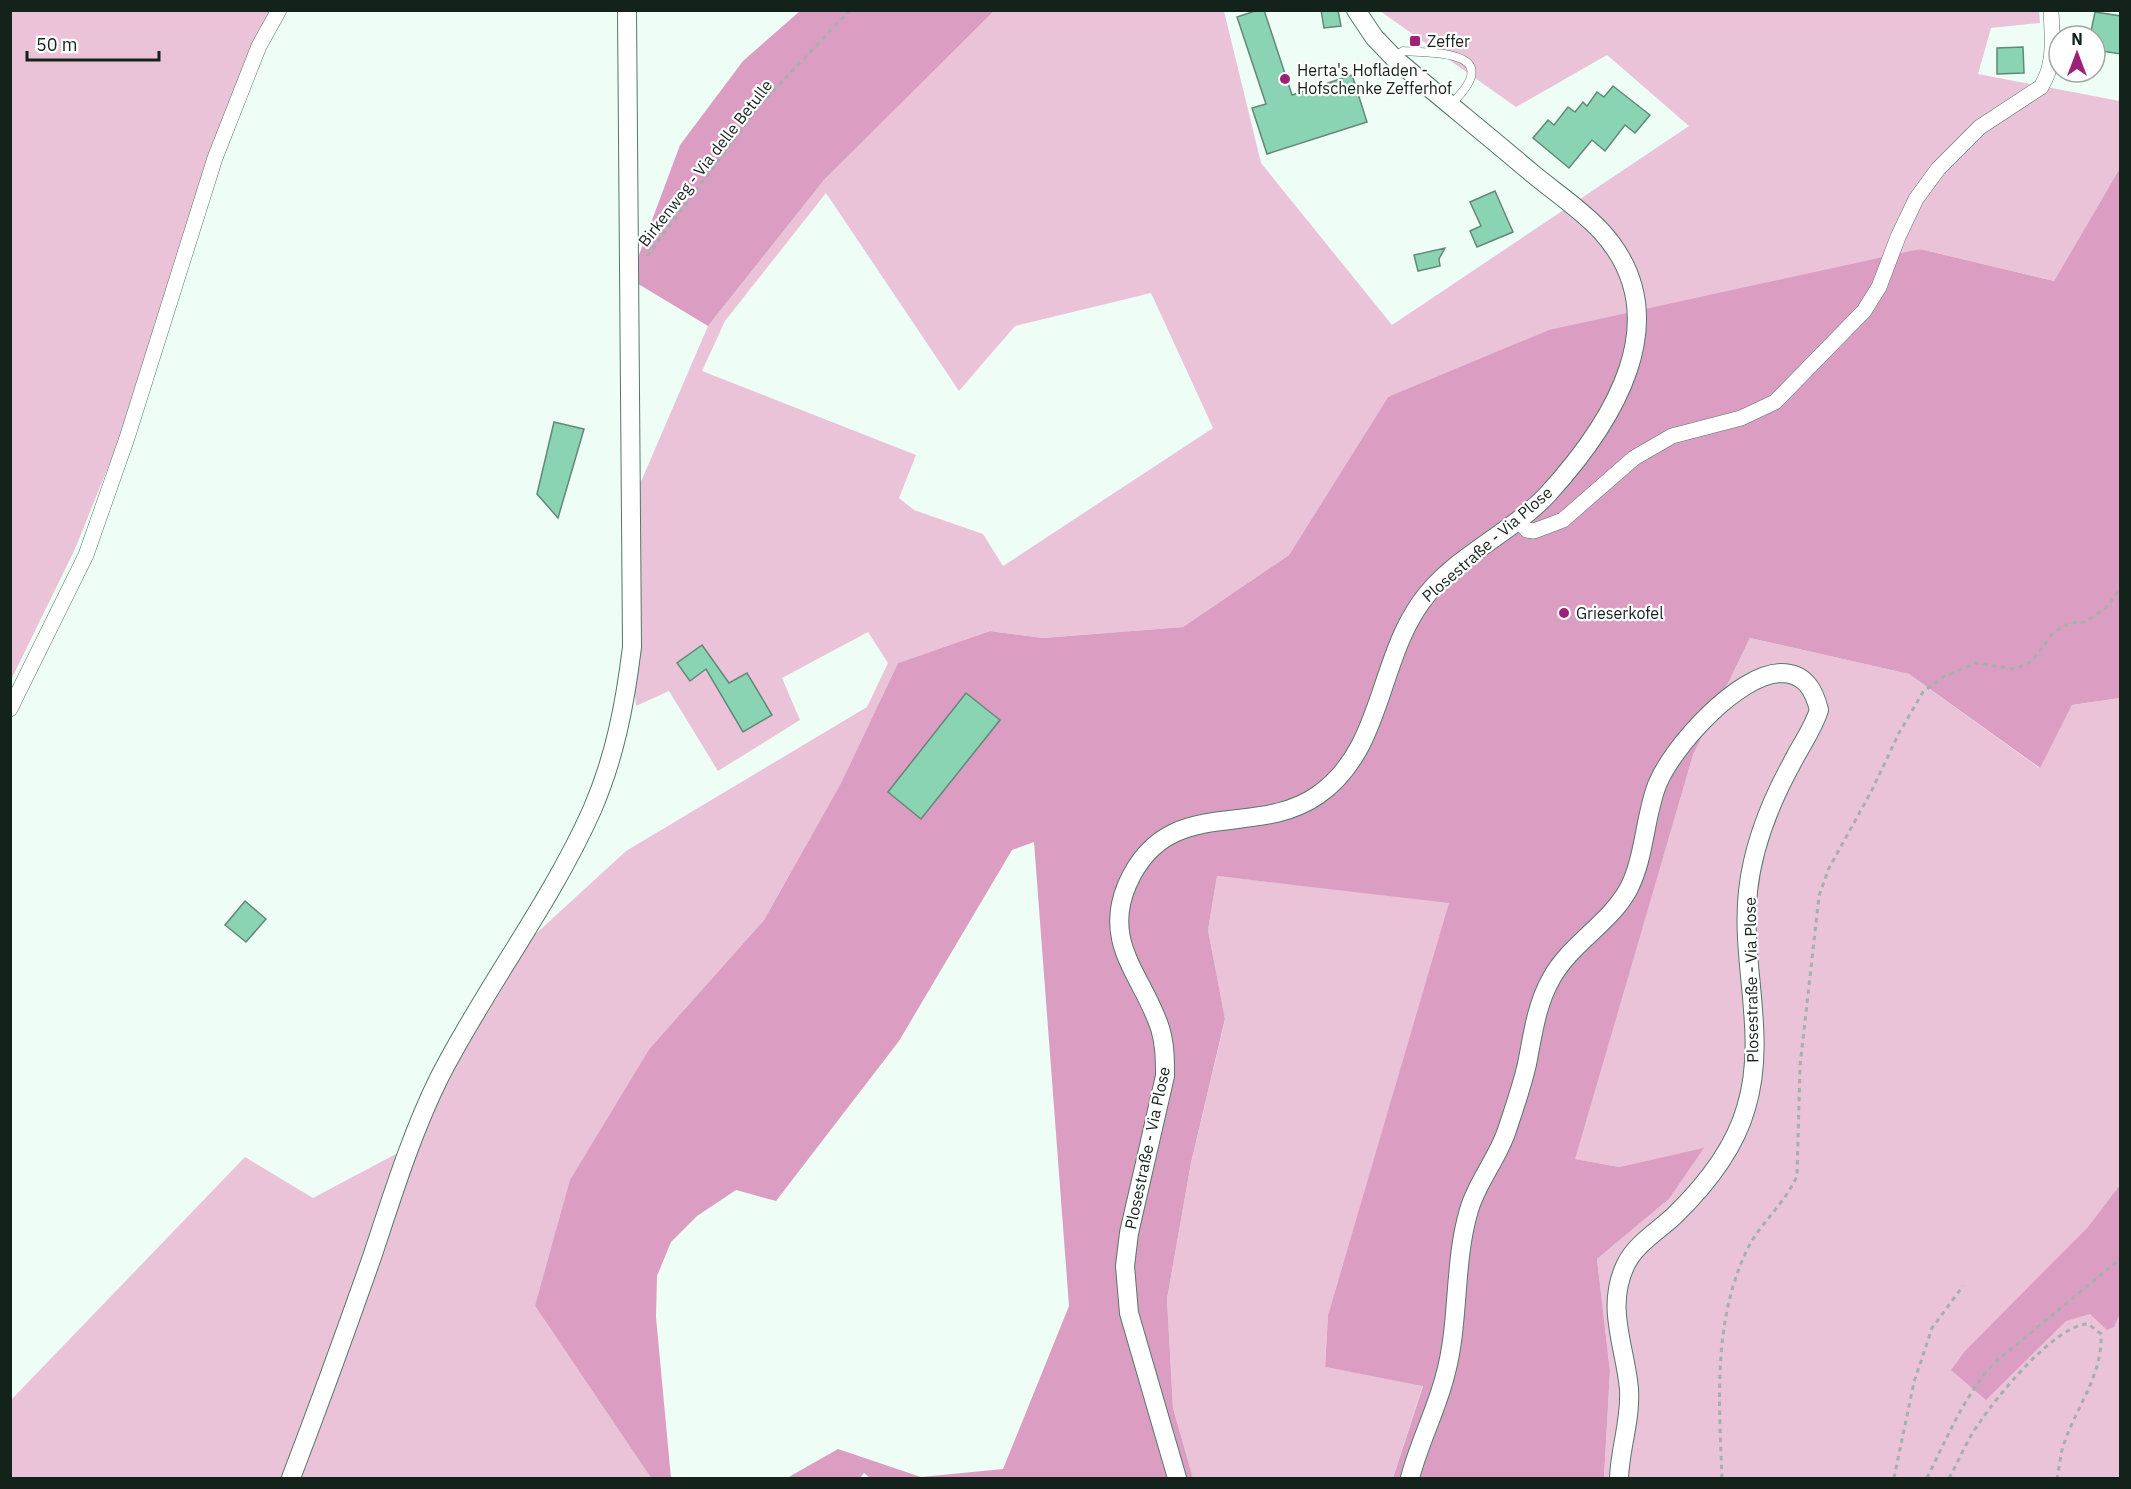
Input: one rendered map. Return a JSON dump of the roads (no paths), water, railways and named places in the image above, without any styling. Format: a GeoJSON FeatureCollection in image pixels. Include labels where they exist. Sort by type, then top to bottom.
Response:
{"type":"FeatureCollection","features":[{"type":"Feature","properties":{"kind":"street"},"geometry":{"type":"LineString","coordinates":[[10,709],[86,555],[127,438],[215,158],[259,46],[279,10]]}},
{"type":"Feature","properties":{"kind":"street"},"geometry":{"type":"LineString","coordinates":[[291,1479],[334,1365],[409,1148],[439,1078],[567,861],[592,809],[611,758],[624,709],[632,647],[627,10]]}},
{"type":"Feature","properties":{"kind":"street","name":"Plosestraße - Via Plose"},"geometry":{"type":"LineString","coordinates":[[1177,1479],[1129,1313],[1125,1266],[1129,1233],[1165,1076],[1165,1053],[1160,1028],[1128,964],[1120,940],[1119,907],[1128,883],[1142,859],[1162,840],[1189,826],[1223,819],[1276,814],[1298,807],[1333,783],[1349,767],[1363,743],[1398,641],[1419,604],[1447,574],[1519,520],[1546,495],[1581,453],[1613,403],[1633,360],[1638,339],[1637,307],[1628,272],[1602,232],[1394,58],[1374,38],[1356,10]]}},
{"type":"Feature","properties":{"kind":"street"},"geometry":{"type":"LineString","coordinates":[[1519,520],[1527,530],[1534,531],[1553,525],[1563,520],[1634,458],[1672,436],[1741,418],[1775,402],[1864,310],[1879,287],[1898,237],[1916,199],[1938,169],[1980,127],[2033,94],[2047,78],[2053,51],[2051,10]]}},
{"type":"Feature","properties":{"kind":"street","name":"Plosestraße - Via Plose"},"geometry":{"type":"LineString","coordinates":[[1410,1479],[1445,1377],[1452,1340],[1461,1241],[1469,1208],[1506,1132],[1526,1067],[1536,1013],[1551,979],[1566,957],[1593,931],[1628,890],[1638,863],[1658,784],[1673,757],[1726,700],[1770,674],[1788,673],[1804,680],[1815,692],[1819,710],[1815,722],[1767,813],[1754,854],[1748,892],[1748,926],[1754,997],[1754,1063],[1746,1107],[1731,1144],[1704,1185],[1644,1242],[1627,1263],[1618,1287],[1616,1321],[1629,1388],[1629,1422],[1619,1479]]}},
{"type":"Feature","properties":{"kind":"lane"},"geometry":{"type":"LineString","coordinates":[[1394,58],[1402,51],[1457,55],[1466,60],[1471,71],[1470,81],[1450,105]]}},
{"type":"Feature","properties":{"kind":"place","name":"Zeffer"},"geometry":{"type":"Point","coordinates":[1415,41]}},
{"type":"Feature","properties":{"kind":"place","name":"Herta's Hofladen - Hofschenke Zefferhof"},"geometry":{"type":"Point","coordinates":[1285,79]}},
{"type":"Feature","properties":{"kind":"place","name":"Grieserkofel"},"geometry":{"type":"Point","coordinates":[1564,613]}}]}
